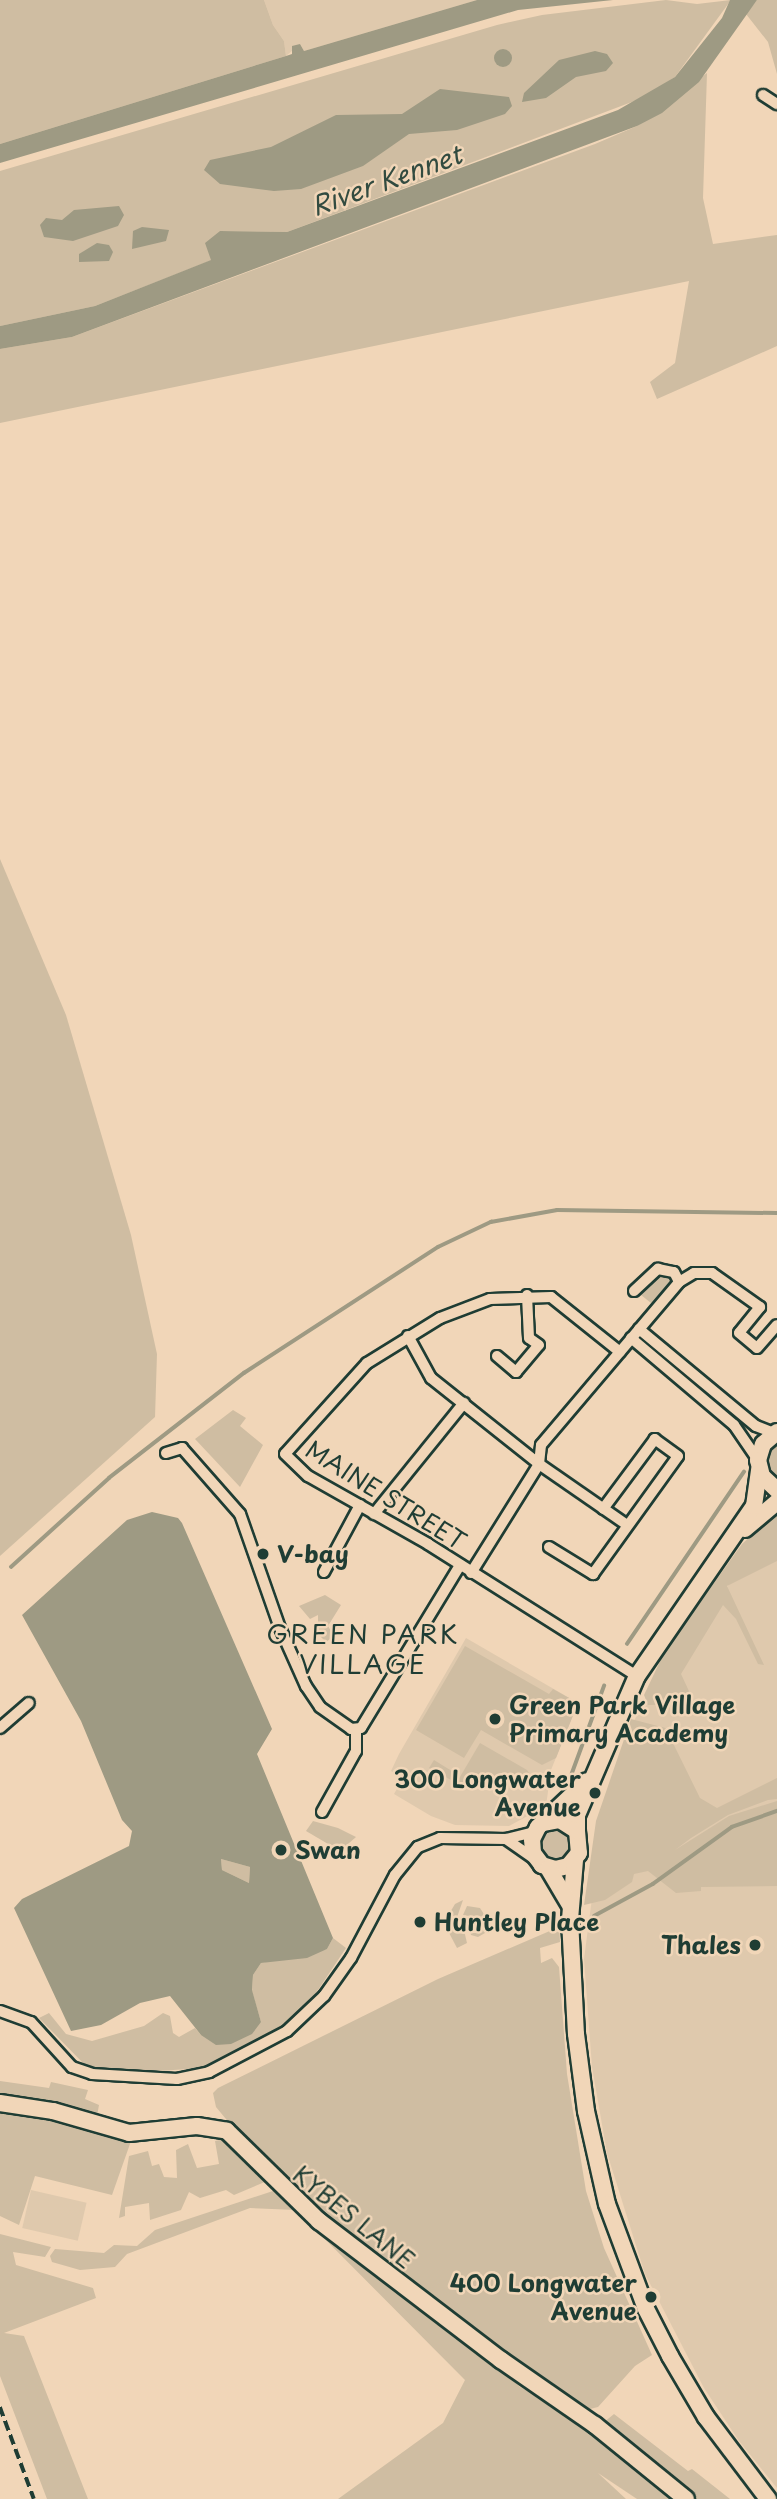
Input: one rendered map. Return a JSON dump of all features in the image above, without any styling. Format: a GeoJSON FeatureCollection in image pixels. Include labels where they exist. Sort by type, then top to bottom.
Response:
{"type":"FeatureCollection","features":[{"type":"Feature","properties":{"kind":"street"},"geometry":{"type":"LineString","coordinates":[[763,95],[777,104]]}},
{"type":"Feature","properties":{"kind":"street"},"geometry":{"type":"LineString","coordinates":[[634,1291],[658,1269],[674,1272],[679,1282]]}},
{"type":"Feature","properties":{"kind":"street"},"geometry":{"type":"LineString","coordinates":[[471,1573],[540,1464],[541,1445],[679,1282],[694,1273],[712,1273],[760,1307],[739,1334],[757,1348],[777,1325]]}},
{"type":"Feature","properties":{"kind":"street"},"geometry":{"type":"LineString","coordinates":[[497,1356],[516,1372],[539,1345],[529,1338],[527,1296]]}},
{"type":"Feature","properties":{"kind":"street","name":"MAINE STREET"},"geometry":{"type":"LineString","coordinates":[[620,1352],[551,1297],[527,1296],[465,1307],[408,1336],[367,1363],[338,1390],[285,1454],[293,1467],[460,1565],[637,1676]]}},
{"type":"Feature","properties":{"kind":"street"},"geometry":{"type":"LineString","coordinates":[[639,1329],[757,1426],[776,1432],[763,1444],[754,1506],[637,1676],[577,1815],[580,1847],[575,1860],[570,1905],[576,2034],[586,2111],[611,2215],[646,2309],[706,2417],[768,2499]]}},
{"type":"Feature","properties":{"kind":"street"},"geometry":{"type":"LineString","coordinates":[[408,1336],[431,1378],[540,1464],[627,1525]]}},
{"type":"Feature","properties":{"kind":"street"},"geometry":{"type":"LineString","coordinates":[[631,1338],[734,1425],[777,1490]]}},
{"type":"Feature","properties":{"kind":"street"},"geometry":{"type":"LineString","coordinates":[[374,1514],[464,1402]]}},
{"type":"Feature","properties":{"kind":"street"},"geometry":{"type":"LineString","coordinates":[[549,1547],[593,1574],[678,1456],[655,1438],[603,1508]]}},
{"type":"Feature","properties":{"kind":"street"},"geometry":{"type":"LineString","coordinates":[[166,1453],[182,1448],[240,1514],[280,1628],[306,1686],[325,1712],[356,1730]]}},
{"type":"Feature","properties":{"kind":"street"},"geometry":{"type":"LineString","coordinates":[[735,1537],[777,1502]]}},
{"type":"Feature","properties":{"kind":"street"},"geometry":{"type":"LineString","coordinates":[[324,1572],[360,1506]]}},
{"type":"Feature","properties":{"kind":"street"},"geometry":{"type":"LineString","coordinates":[[322,1812],[356,1751],[356,1730],[460,1565]]}},
{"type":"Feature","properties":{"kind":"street"},"geometry":{"type":"LineString","coordinates":[[0,1728],[29,1703]]}},
{"type":"Feature","properties":{"kind":"street"},"geometry":{"type":"LineString","coordinates":[[570,1905],[531,1846],[539,1828],[593,1775]]}},
{"type":"Feature","properties":{"kind":"street"},"geometry":{"type":"LineString","coordinates":[[0,2011],[31,2022],[69,2064],[92,2074],[177,2079],[209,2071],[287,2031],[324,1996],[351,1958],[396,1875],[418,1847],[440,1838],[506,1839],[560,1820],[577,1831]]}},
{"type":"Feature","properties":{"kind":"street"},"geometry":{"type":"LineString","coordinates":[[506,1839],[542,1864],[562,1868],[575,1860]]}},
{"type":"Feature","properties":{"kind":"street","name":"KYBES LANE"},"geometry":{"type":"LineString","coordinates":[[0,2103],[53,2111],[129,2133],[197,2126],[227,2131],[319,2221],[501,2360],[595,2425],[686,2499]]}},
{"type":"Feature","properties":{"kind":"shaded area"},"geometry":{"type":"Polygon","coordinates":[[[0,0],[264,0],[273,25],[284,41],[286,56],[0,144],[0,0]]]}},
{"type":"Feature","properties":{"kind":"shaded area"},"geometry":{"type":"Polygon","coordinates":[[[264,0],[477,0],[304,51],[300,44],[286,56],[284,41],[273,25],[264,0]]]}},
{"type":"Feature","properties":{"kind":"shaded area"},"geometry":{"type":"Polygon","coordinates":[[[477,0],[613,0],[518,10],[0,163],[0,144],[292,54],[292,46],[300,44],[304,51],[477,0]]]}},
{"type":"Feature","properties":{"kind":"shaded area"},"geometry":{"type":"Polygon","coordinates":[[[666,0],[697,4],[731,0],[675,77],[645,97],[287,232],[220,231],[212,260],[95,306],[0,326],[0,171],[497,25],[542,15],[666,0]]]}},
{"type":"Feature","properties":{"kind":"shaded area"},"geometry":{"type":"Polygon","coordinates":[[[730,0],[757,0],[699,82],[662,113],[637,126],[72,337],[0,349],[0,326],[95,306],[211,260],[205,243],[220,231],[287,232],[618,110],[675,77],[722,18],[730,0]]]}},
{"type":"Feature","properties":{"kind":"shaded area"},"geometry":{"type":"Polygon","coordinates":[[[757,0],[777,0],[777,74],[768,42],[746,14],[757,0]]]}},
{"type":"Feature","properties":{"kind":"shaded area"},"geometry":{"type":"Polygon","coordinates":[[[499,49],[507,49],[512,58],[510,65],[499,67],[494,62],[494,54],[499,49]]]}},
{"type":"Feature","properties":{"kind":"shaded area"},"geometry":{"type":"Polygon","coordinates":[[[595,51],[607,54],[613,63],[606,71],[576,77],[546,98],[522,102],[524,93],[559,60],[595,51]]]}},
{"type":"Feature","properties":{"kind":"shaded area"},"geometry":{"type":"Polygon","coordinates":[[[707,73],[703,198],[713,244],[777,235],[777,346],[657,399],[650,382],[675,363],[689,281],[0,423],[0,349],[72,337],[595,144],[637,126],[707,73]]]}},
{"type":"Feature","properties":{"kind":"shaded area"},"geometry":{"type":"Polygon","coordinates":[[[440,89],[509,97],[512,106],[505,114],[457,130],[409,134],[363,166],[301,189],[274,191],[220,184],[204,170],[210,160],[271,147],[336,115],[402,114],[440,89]]]}},
{"type":"Feature","properties":{"kind":"shaded area"},"geometry":{"type":"Polygon","coordinates":[[[119,206],[124,215],[118,226],[73,241],[44,237],[40,225],[46,218],[62,220],[74,210],[119,206]]]}},
{"type":"Feature","properties":{"kind":"shaded area"},"geometry":{"type":"Polygon","coordinates":[[[142,227],[169,230],[166,241],[132,249],[133,231],[142,227]]]}},
{"type":"Feature","properties":{"kind":"shaded area"},"geometry":{"type":"Polygon","coordinates":[[[97,243],[109,245],[113,252],[109,261],[79,262],[79,254],[97,243]]]}},
{"type":"Feature","properties":{"kind":"shaded area"},"geometry":{"type":"Polygon","coordinates":[[[0,859],[66,1015],[131,1235],[157,1354],[155,1417],[0,1556],[0,859]]]}},
{"type":"Feature","properties":{"kind":"shaded area"},"geometry":{"type":"Polygon","coordinates":[[[654,1272],[675,1276],[651,1303],[636,1291],[654,1272]]]}},
{"type":"Feature","properties":{"kind":"shaded area"},"geometry":{"type":"Polygon","coordinates":[[[643,1338],[725,1406],[722,1410],[641,1340],[643,1338]]]}},
{"type":"Feature","properties":{"kind":"shaded area"},"geometry":{"type":"Polygon","coordinates":[[[233,1410],[246,1418],[240,1426],[263,1445],[240,1487],[195,1439],[233,1410]]]}},
{"type":"Feature","properties":{"kind":"shaded area"},"geometry":{"type":"Polygon","coordinates":[[[777,1439],[777,1483],[769,1475],[765,1457],[777,1439]]]}},
{"type":"Feature","properties":{"kind":"shaded area"},"geometry":{"type":"Polygon","coordinates":[[[152,1512],[178,1518],[182,1523],[272,1729],[257,1754],[333,1938],[327,1949],[307,1958],[261,1963],[253,1975],[252,1990],[261,2022],[252,2034],[231,2044],[216,2045],[201,2035],[170,1996],[140,2003],[101,2025],[71,2031],[14,1908],[22,1899],[129,1846],[132,1831],[122,1820],[81,1721],[22,1615],[127,1520],[152,1512]],[[221,1859],[222,1870],[249,1883],[250,1867],[221,1859]]]}},
{"type":"Feature","properties":{"kind":"shaded area"},"geometry":{"type":"Polygon","coordinates":[[[777,1512],[777,1561],[727,1586],[764,1665],[758,1664],[736,1619],[723,1605],[681,1674],[695,1704],[648,1705],[644,1695],[664,1653],[742,1544],[777,1512]]]}},
{"type":"Feature","properties":{"kind":"shaded area"},"geometry":{"type":"Polygon","coordinates":[[[777,1524],[777,2488],[739,2441],[704,2388],[645,2274],[607,2153],[592,2067],[584,1959],[602,1822],[632,1725],[657,1675],[777,1524]]]}},
{"type":"Feature","properties":{"kind":"shaded area"},"geometry":{"type":"Polygon","coordinates":[[[325,1595],[341,1605],[328,1626],[334,1636],[326,1642],[313,1629],[318,1625],[318,1615],[310,1619],[299,1606],[325,1595]]]}},
{"type":"Feature","properties":{"kind":"shaded area","name":"Green Park Village Primary Academy"},"geometry":{"type":"Polygon","coordinates":[[[466,1638],[578,1703],[551,1770],[546,1806],[509,1826],[455,1825],[431,1816],[394,1794],[403,1778],[391,1771],[466,1638]]]}},
{"type":"Feature","properties":{"kind":"shaded area"},"geometry":{"type":"Polygon","coordinates":[[[465,1646],[549,1694],[553,1689],[578,1703],[556,1758],[542,1765],[481,1730],[464,1758],[416,1730],[465,1646]]]}},
{"type":"Feature","properties":{"kind":"shaded area"},"geometry":{"type":"Polygon","coordinates":[[[631,1719],[673,1730],[669,1735],[700,1798],[717,1808],[777,1778],[777,1799],[728,1815],[675,1850],[729,1816],[777,1801],[777,1886],[701,1887],[701,1891],[676,1893],[648,1871],[634,1874],[632,1882],[605,1900],[584,1905],[596,1821],[631,1719]]]}},
{"type":"Feature","properties":{"kind":"shaded area"},"geometry":{"type":"Polygon","coordinates":[[[480,1743],[529,1773],[498,1785],[457,1782],[480,1743]]]}},
{"type":"Feature","properties":{"kind":"shaded area"},"geometry":{"type":"Polygon","coordinates":[[[434,1760],[455,1773],[451,1780],[429,1768],[434,1760]]]}},
{"type":"Feature","properties":{"kind":"shaded area"},"geometry":{"type":"Polygon","coordinates":[[[313,1821],[338,1828],[356,1837],[340,1851],[306,1831],[313,1821]]]}},
{"type":"Feature","properties":{"kind":"shaded area"},"geometry":{"type":"Polygon","coordinates":[[[562,1824],[575,1840],[568,1858],[557,1863],[541,1857],[539,1832],[562,1824]]]}},
{"type":"Feature","properties":{"kind":"shaded area"},"geometry":{"type":"Polygon","coordinates":[[[221,1859],[250,1867],[249,1883],[222,1870],[221,1859]]]}},
{"type":"Feature","properties":{"kind":"shaded area"},"geometry":{"type":"Polygon","coordinates":[[[463,1900],[455,1923],[443,1924],[455,1904],[463,1900]]]}},
{"type":"Feature","properties":{"kind":"shaded area"},"geometry":{"type":"Polygon","coordinates":[[[467,1906],[480,1908],[487,1919],[463,1915],[467,1906]]]}},
{"type":"Feature","properties":{"kind":"shaded area"},"geometry":{"type":"Polygon","coordinates":[[[467,1919],[489,1922],[492,1929],[478,1937],[471,1935],[467,1919]]]}},
{"type":"Feature","properties":{"kind":"shaded area"},"geometry":{"type":"Polygon","coordinates":[[[463,1926],[467,1943],[457,1948],[447,1929],[463,1926]]]}},
{"type":"Feature","properties":{"kind":"shaded area"},"geometry":{"type":"Polygon","coordinates":[[[559,1927],[560,1942],[540,1948],[541,1963],[552,1958],[559,1967],[567,2074],[586,2191],[604,2248],[652,2355],[635,2366],[598,2407],[586,2410],[489,2358],[520,2387],[574,2416],[679,2499],[637,2499],[598,2473],[626,2499],[338,2499],[443,2423],[465,2380],[296,2210],[250,2208],[127,2254],[115,2267],[80,2270],[52,2262],[50,2256],[55,2249],[104,2253],[114,2245],[137,2246],[155,2230],[276,2190],[267,2181],[234,2195],[226,2190],[200,2198],[189,2192],[181,2210],[150,2220],[149,2203],[125,2207],[125,2216],[119,2218],[129,2156],[148,2151],[152,2166],[159,2164],[164,2177],[177,2178],[176,2150],[188,2144],[197,2168],[219,2164],[215,2141],[240,2136],[216,2107],[213,2093],[218,2088],[438,1979],[559,1927]]]}},
{"type":"Feature","properties":{"kind":"shaded area"},"geometry":{"type":"Polygon","coordinates":[[[333,1938],[346,1948],[310,2002],[270,2035],[202,2068],[145,2072],[106,2071],[84,2064],[39,2018],[49,2013],[66,2034],[92,2041],[144,2026],[163,2013],[170,2016],[173,2033],[179,2037],[195,2028],[201,2035],[261,2022],[252,1991],[253,1975],[261,1963],[327,1949],[333,1938]]]}},
{"type":"Feature","properties":{"kind":"shaded area"},"geometry":{"type":"Polygon","coordinates":[[[0,2081],[49,2088],[51,2082],[88,2090],[85,2099],[99,2105],[97,2116],[131,2141],[112,2195],[35,2176],[19,2225],[0,2216],[0,2081]]]}},
{"type":"Feature","properties":{"kind":"shaded area"},"geometry":{"type":"Polygon","coordinates":[[[31,2190],[87,2203],[78,2241],[22,2228],[31,2190]]]}},
{"type":"Feature","properties":{"kind":"shaded area"},"geometry":{"type":"Polygon","coordinates":[[[0,2234],[51,2247],[45,2257],[13,2252],[16,2265],[93,2288],[96,2298],[4,2333],[24,2336],[88,2499],[47,2499],[0,2376],[0,2234]]]}},
{"type":"Feature","properties":{"kind":"shaded area"},"geometry":{"type":"Polygon","coordinates":[[[614,2414],[688,2471],[692,2469],[730,2499],[696,2499],[603,2423],[614,2414]]]}},
{"type":"Feature","properties":{"kind":"waterway"},"geometry":{"type":"LineString","coordinates":[[11,1567],[109,1478],[244,1373],[438,1247],[491,1222],[557,1210],[777,1213]]}},
{"type":"Feature","properties":{"kind":"waterway"},"geometry":{"type":"LineString","coordinates":[[627,1644],[744,1472]]}},
{"type":"Feature","properties":{"kind":"waterway"},"geometry":{"type":"LineString","coordinates":[[565,1792],[604,1686]]}},
{"type":"Feature","properties":{"kind":"waterway"},"geometry":{"type":"LineString","coordinates":[[594,1916],[653,1884],[732,1827],[777,1811]]}},
{"type":"Feature","properties":{"kind":"railway"},"geometry":{"type":"LineString","coordinates":[[0,2407],[34,2499]]}},
{"type":"Feature","properties":{"kind":"place","name":"V-bay"},"geometry":{"type":"Point","coordinates":[263,1554]}},
{"type":"Feature","properties":{"kind":"place","name":"Green Park Village Primary Academy"},"geometry":{"type":"Point","coordinates":[495,1719]}},
{"type":"Feature","properties":{"kind":"place","name":"300 Longwater Avenue"},"geometry":{"type":"Point","coordinates":[595,1793]}},
{"type":"Feature","properties":{"kind":"place","name":"Swan"},"geometry":{"type":"Point","coordinates":[281,1850]}},
{"type":"Feature","properties":{"kind":"place","name":"Huntley Place"},"geometry":{"type":"Point","coordinates":[420,1922]}},
{"type":"Feature","properties":{"kind":"place","name":"Thales"},"geometry":{"type":"Point","coordinates":[755,1945]}},
{"type":"Feature","properties":{"kind":"place","name":"400 Longwater Avenue"},"geometry":{"type":"Point","coordinates":[651,2297]}},
{"type":"Feature","properties":{"kind":"district","name":"GREEN PARK VILLAGE"},"geometry":{"type":"Point","coordinates":[363,1649]}},
{"type":"Feature","properties":{"kind":"water label","name":"River Kennet"},"geometry":{"type":"Point","coordinates":[386,180]}}]}
